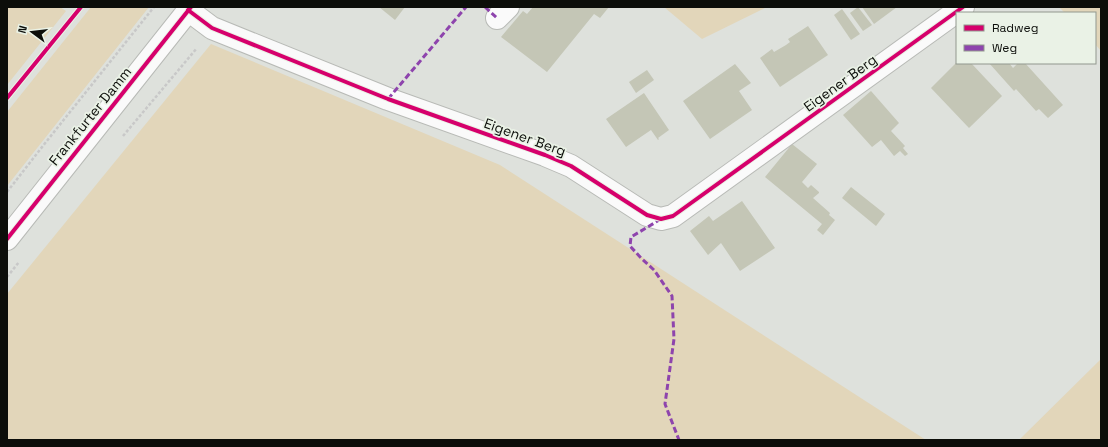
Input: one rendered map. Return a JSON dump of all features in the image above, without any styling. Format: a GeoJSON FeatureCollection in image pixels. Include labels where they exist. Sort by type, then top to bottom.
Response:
{"type":"FeatureCollection","features":[{"type":"Feature","properties":{"kind":"street","name":"Eigener Berg"},"geometry":{"type":"LineString","coordinates":[[190,9],[212,28],[388,99],[545,155],[571,166],[646,215],[661,219],[673,216],[956,13]]}},
{"type":"Feature","properties":{"kind":"street","name":"Frankfurter Damm"},"geometry":{"type":"LineString","coordinates":[[7,239],[190,9]]}},
{"type":"Feature","properties":{"kind":"path"},"geometry":{"type":"LineString","coordinates":[[7,192],[154,7]]}},
{"type":"Feature","properties":{"kind":"shaded area"},"geometry":{"type":"Polygon","coordinates":[[[7,7],[60,7],[66,11],[7,85],[7,7]]]}},
{"type":"Feature","properties":{"kind":"shaded area"},"geometry":{"type":"Polygon","coordinates":[[[91,7],[149,7],[7,186],[7,112],[91,7]]]}},
{"type":"Feature","properties":{"kind":"shaded area"},"geometry":{"type":"Polygon","coordinates":[[[664,7],[767,7],[702,39],[664,7]]]}},
{"type":"Feature","properties":{"kind":"shaded area"},"geometry":{"type":"Polygon","coordinates":[[[1059,7],[1101,7],[1101,51],[1096,45],[1096,12],[1064,12],[1059,7]]]}},
{"type":"Feature","properties":{"kind":"shaded area"},"geometry":{"type":"Polygon","coordinates":[[[211,44],[500,165],[926,440],[7,440],[7,294],[211,44]]]}},
{"type":"Feature","properties":{"kind":"shaded area"},"geometry":{"type":"Polygon","coordinates":[[[1101,359],[1101,440],[1019,440],[1101,359]]]}},
{"type":"Feature","properties":{"kind":"building"},"geometry":{"type":"Polygon","coordinates":[[[379,7],[405,7],[395,20],[379,7]]]}},
{"type":"Feature","properties":{"kind":"building"},"geometry":{"type":"Polygon","coordinates":[[[533,7],[609,7],[600,18],[594,14],[547,72],[501,37],[523,11],[527,14],[533,7]]]}},
{"type":"Feature","properties":{"kind":"building"},"geometry":{"type":"Polygon","coordinates":[[[858,7],[872,25],[863,31],[850,13],[858,7]]]}},
{"type":"Feature","properties":{"kind":"building"},"geometry":{"type":"Polygon","coordinates":[[[862,7],[897,7],[874,24],[862,7]]]}},
{"type":"Feature","properties":{"kind":"building"},"geometry":{"type":"Polygon","coordinates":[[[842,9],[860,34],[851,40],[834,15],[842,9]]]}},
{"type":"Feature","properties":{"kind":"building"},"geometry":{"type":"Polygon","coordinates":[[[808,26],[828,55],[780,87],[760,58],[772,49],[774,52],[786,45],[790,42],[788,39],[808,26]]]}},
{"type":"Feature","properties":{"kind":"building"},"geometry":{"type":"Polygon","coordinates":[[[956,63],[972,64],[1002,96],[969,128],[931,88],[956,63]]]}},
{"type":"Feature","properties":{"kind":"building"},"geometry":{"type":"Polygon","coordinates":[[[735,64],[751,83],[739,91],[752,110],[710,139],[683,101],[735,64]]]}},
{"type":"Feature","properties":{"kind":"building"},"geometry":{"type":"Polygon","coordinates":[[[990,64],[1010,64],[1013,68],[1017,64],[1026,64],[1063,105],[1048,118],[1039,109],[1036,111],[1016,89],[1014,91],[990,64]]]}},
{"type":"Feature","properties":{"kind":"building"},"geometry":{"type":"Polygon","coordinates":[[[647,70],[654,80],[636,93],[629,82],[647,70]]]}},
{"type":"Feature","properties":{"kind":"building"},"geometry":{"type":"Polygon","coordinates":[[[871,91],[899,123],[891,131],[905,146],[903,148],[908,154],[905,156],[900,151],[894,156],[881,140],[872,147],[843,115],[871,91]]]}},
{"type":"Feature","properties":{"kind":"building"},"geometry":{"type":"Polygon","coordinates":[[[644,93],[669,130],[658,138],[658,140],[651,130],[626,147],[606,119],[644,93]]]}},
{"type":"Feature","properties":{"kind":"building"},"geometry":{"type":"Polygon","coordinates":[[[792,144],[817,164],[802,182],[808,188],[811,185],[819,192],[813,198],[830,213],[829,215],[835,220],[823,235],[817,230],[822,224],[765,177],[792,144]]]}},
{"type":"Feature","properties":{"kind":"building"},"geometry":{"type":"Polygon","coordinates":[[[851,187],[885,214],[876,226],[842,198],[851,187]]]}},
{"type":"Feature","properties":{"kind":"building"},"geometry":{"type":"Polygon","coordinates":[[[742,201],[775,248],[740,271],[721,243],[708,255],[690,231],[709,216],[713,221],[742,201]]]}},
{"type":"Feature","properties":{"kind":"marked path"},"geometry":{"type":"LineString","coordinates":[[388,99],[466,7]]}},
{"type":"Feature","properties":{"kind":"marked path"},"geometry":{"type":"LineString","coordinates":[[485,7],[497,18]]}},
{"type":"Feature","properties":{"kind":"marked path"},"geometry":{"type":"LineString","coordinates":[[661,219],[631,237],[630,246],[654,270],[672,296],[674,339],[665,404],[679,440]]}},
{"type":"Feature","properties":{"kind":"cycle path"},"geometry":{"type":"LineString","coordinates":[[7,98],[81,7]]}},
{"type":"Feature","properties":{"kind":"cycle path"},"geometry":{"type":"LineString","coordinates":[[7,239],[191,7]]}},
{"type":"Feature","properties":{"kind":"cycle path"},"geometry":{"type":"LineString","coordinates":[[956,12],[963,7]]}},
{"type":"Feature","properties":{"kind":"cycle path"},"geometry":{"type":"LineString","coordinates":[[188,10],[212,28],[388,99],[545,155],[571,166],[647,215],[661,219],[673,216],[956,12]]}}]}
